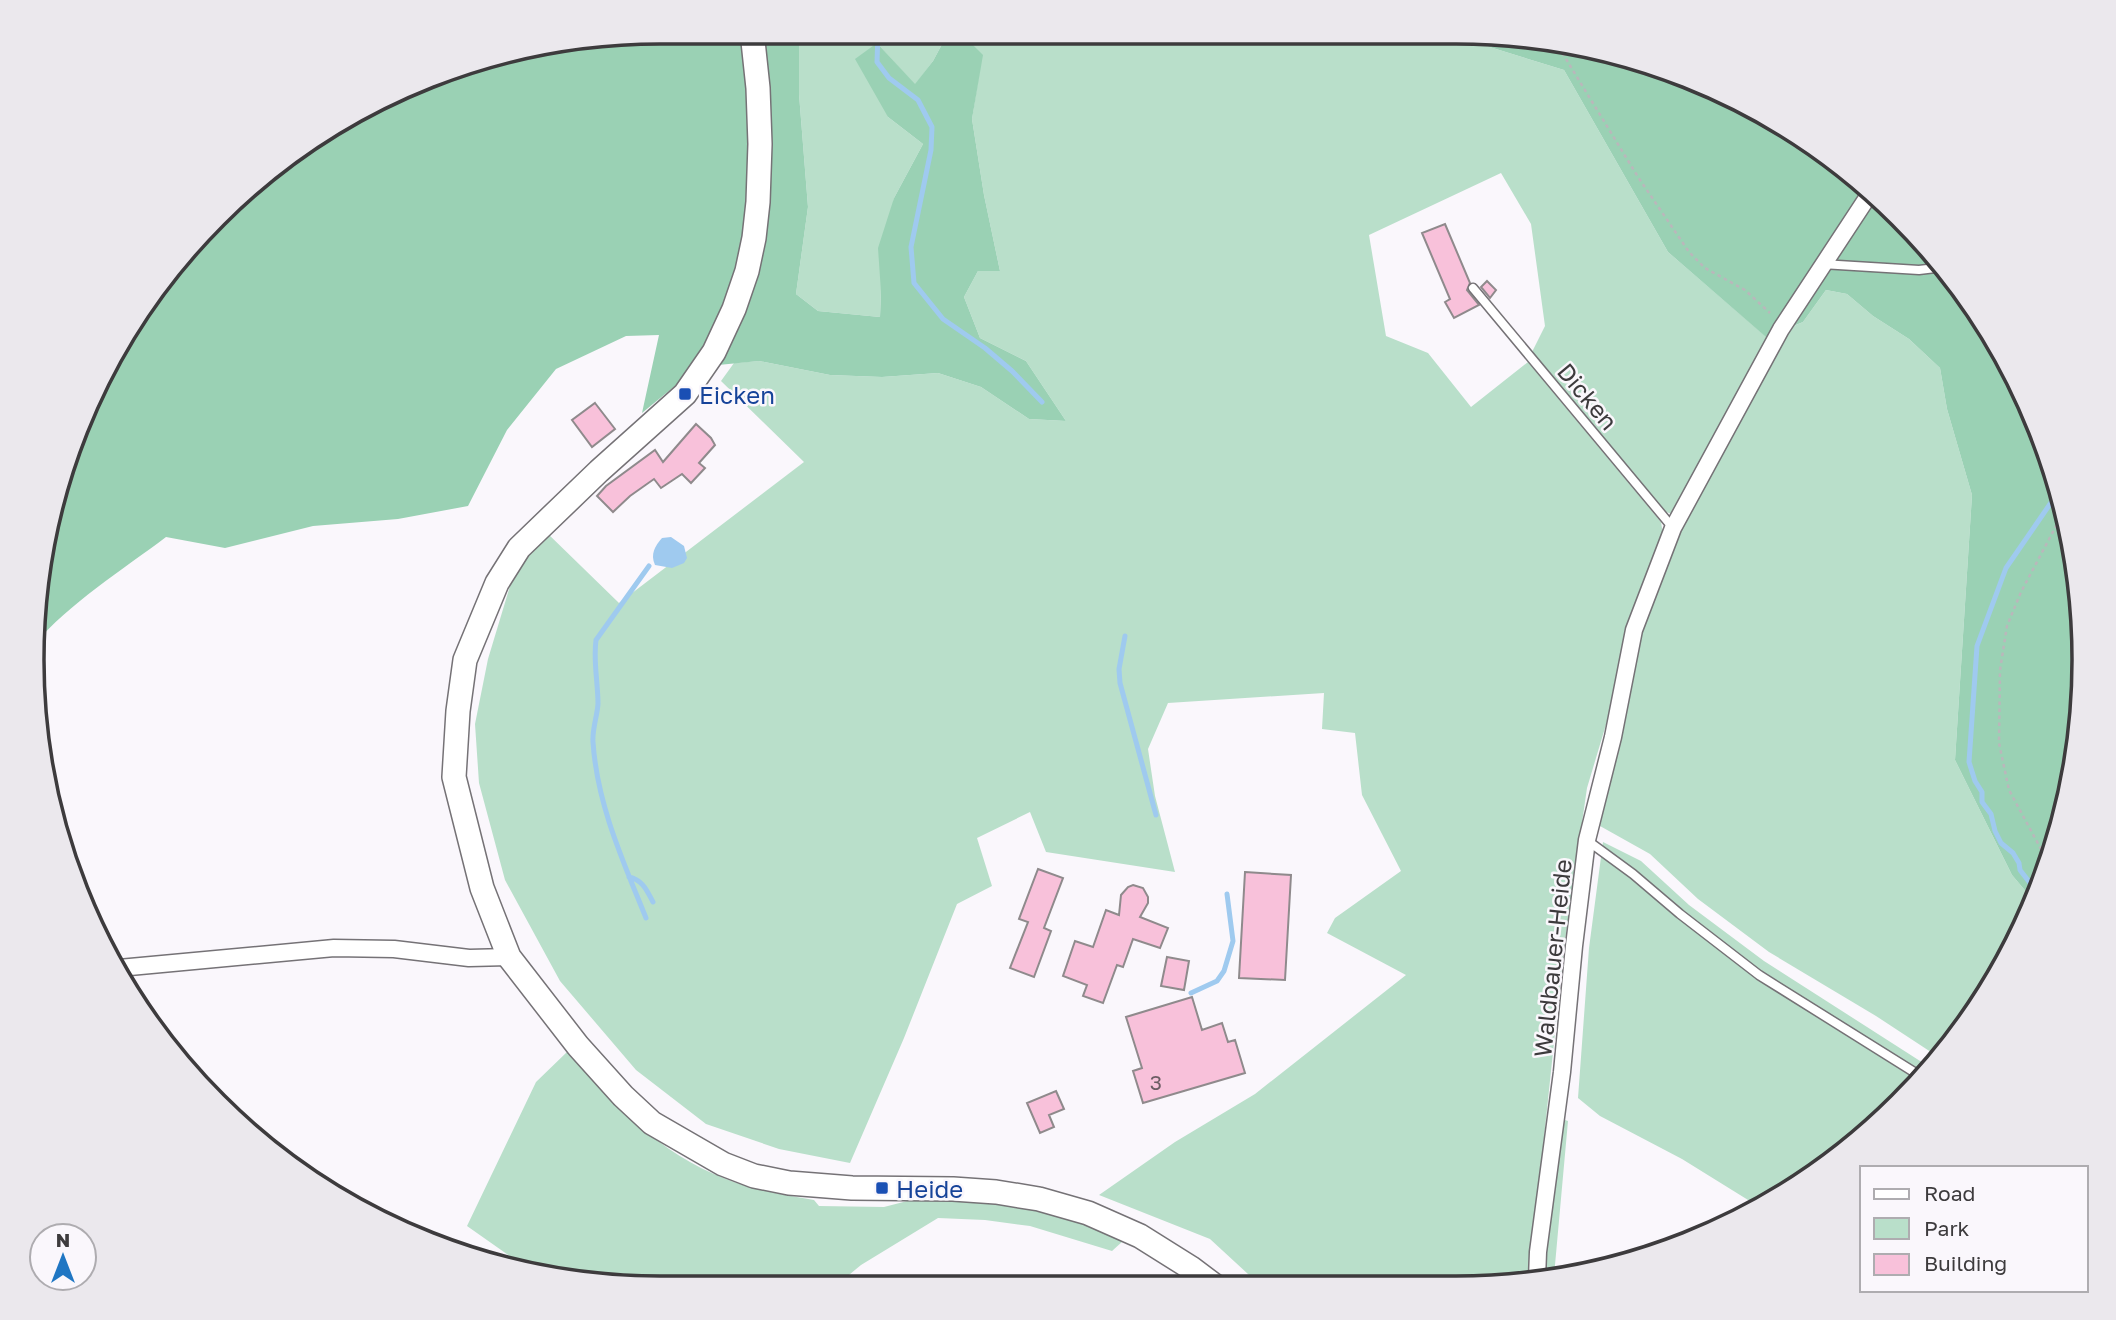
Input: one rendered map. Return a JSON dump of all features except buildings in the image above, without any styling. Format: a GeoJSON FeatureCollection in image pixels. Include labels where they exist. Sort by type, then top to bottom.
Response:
{"type":"FeatureCollection","features":[{"type":"Feature","properties":{"kind":"main road"},"geometry":{"type":"LineString","coordinates":[[753,44],[760,144],[754,238],[747,271],[734,309],[714,352],[685,394],[519,548],[497,583],[466,660],[458,711],[454,777],[482,888],[509,957],[578,1046],[623,1096],[652,1123],[723,1164],[789,1183],[852,1188],[996,1192],[1039,1199],[1088,1213],[1140,1236],[1202,1276]]}},
{"type":"Feature","properties":{"kind":"street"},"geometry":{"type":"LineString","coordinates":[[1587,840],[1613,737],[1634,630],[1673,528],[1783,324],[1865,200]]}},
{"type":"Feature","properties":{"kind":"street","name":"Waldbauer-Heide"},"geometry":{"type":"LineString","coordinates":[[1538,1271],[1587,840]]}},
{"type":"Feature","properties":{"kind":"street"},"geometry":{"type":"LineString","coordinates":[[126,967],[334,948],[394,949],[469,958],[509,957]]}},
{"type":"Feature","properties":{"kind":"lane"},"geometry":{"type":"LineString","coordinates":[[1822,264],[1931,269]]}},
{"type":"Feature","properties":{"kind":"lane","name":"Dicken"},"geometry":{"type":"LineString","coordinates":[[1472,288],[1673,528]]}},
{"type":"Feature","properties":{"kind":"lane","name":"Waldbauer-Heide"},"geometry":{"type":"LineString","coordinates":[[1587,840],[1759,975],[1914,1072]]}},
{"type":"Feature","properties":{"kind":"path"},"geometry":{"type":"LineString","coordinates":[[1563,54],[1637,177],[1689,252],[1705,268],[1745,290],[1783,324]]}},
{"type":"Feature","properties":{"kind":"path"},"geometry":{"type":"LineString","coordinates":[[2042,851],[2009,790],[1999,743],[2000,670],[2007,626],[2021,592],[2057,525]]}},
{"type":"Feature","properties":{"kind":"green space"},"geometry":{"type":"Polygon","coordinates":[[[799,44],[877,44],[888,117],[923,144],[894,198],[880,317],[818,311],[796,294],[808,207],[799,94],[799,44]]]}},
{"type":"Feature","properties":{"kind":"green space"},"geometry":{"type":"Polygon","coordinates":[[[799,44],[799,94],[808,207],[796,294],[818,311],[880,317],[878,248],[894,198],[923,144],[888,117],[855,59],[878,44],[915,84],[942,44],[972,44],[983,55],[972,119],[1000,271],[978,271],[964,297],[980,338],[1026,361],[1066,421],[1029,419],[981,387],[938,373],[882,377],[830,375],[759,361],[698,367],[642,413],[659,335],[626,336],[556,369],[507,430],[468,506],[398,519],[313,526],[225,548],[166,537],[80,601],[45,633],[49,580],[65,501],[91,424],[126,352],[171,285],[224,224],[285,171],[352,126],[387,107],[462,76],[540,56],[620,45],[799,44]]]}},
{"type":"Feature","properties":{"kind":"green space"},"geometry":{"type":"Polygon","coordinates":[[[878,44],[942,44],[915,85],[878,44]]]}},
{"type":"Feature","properties":{"kind":"green space"},"geometry":{"type":"Polygon","coordinates":[[[972,44],[1482,45],[1564,70],[1668,252],[1770,340],[1672,514],[1666,512],[1532,352],[1545,326],[1531,224],[1501,173],[1369,235],[1386,336],[1428,353],[1471,407],[1528,362],[1661,522],[1663,534],[1587,788],[1564,947],[1530,1272],[1456,1276],[1250,1276],[1210,1239],[1099,1195],[1175,1142],[1255,1094],[1406,975],[1327,933],[1335,918],[1401,871],[1362,795],[1355,733],[1322,729],[1324,693],[1168,703],[1148,749],[1155,796],[1175,872],[1046,852],[1030,812],[977,838],[992,886],[957,904],[904,1038],[850,1163],[779,1149],[706,1124],[636,1070],[560,981],[505,880],[479,783],[475,724],[488,659],[510,586],[544,530],[619,603],[804,462],[721,381],[734,363],[759,361],[830,375],[882,377],[938,373],[981,387],[1029,419],[1066,421],[1026,361],[980,338],[964,297],[978,271],[1000,271],[972,119],[982,55],[972,44]]]}},
{"type":"Feature","properties":{"kind":"green space"},"geometry":{"type":"Polygon","coordinates":[[[1482,45],[1536,49],[1576,56],[1654,76],[1729,107],[1764,126],[1831,171],[1892,224],[1945,285],[1990,352],[2009,387],[2040,462],[2060,540],[2071,620],[2071,700],[2067,740],[2051,819],[2027,892],[2012,875],[1955,760],[1972,495],[1947,409],[1940,368],[1909,339],[1873,316],[1847,294],[1826,290],[1803,322],[1766,337],[1668,252],[1564,70],[1482,45]]]}},
{"type":"Feature","properties":{"kind":"green space"},"geometry":{"type":"Polygon","coordinates":[[[1826,290],[1847,294],[1873,316],[1909,339],[1940,368],[1947,409],[1972,495],[1955,760],[2012,875],[2027,892],[1990,968],[1931,1052],[1769,952],[1698,899],[1650,854],[1600,826],[1639,636],[1678,531],[1789,328],[1803,322],[1826,290]]]}},
{"type":"Feature","properties":{"kind":"green space"},"geometry":{"type":"Polygon","coordinates":[[[1603,842],[1641,861],[1689,905],[1764,961],[1922,1062],[1892,1096],[1831,1149],[1750,1201],[1682,1159],[1600,1116],[1578,1098],[1589,948],[1603,842]]]}},
{"type":"Feature","properties":{"kind":"green space"},"geometry":{"type":"Polygon","coordinates":[[[567,1052],[620,1108],[679,1156],[737,1183],[814,1200],[819,1206],[884,1207],[915,1199],[980,1201],[1073,1220],[1123,1241],[1112,1251],[1030,1226],[938,1218],[848,1276],[620,1275],[580,1271],[512,1257],[467,1226],[536,1082],[567,1052]]]}},
{"type":"Feature","properties":{"kind":"green space"},"geometry":{"type":"Polygon","coordinates":[[[1562,1119],[1568,1121],[1555,1268],[1542,1270],[1562,1119]]]}},
{"type":"Feature","properties":{"kind":"water"},"geometry":{"type":"Polygon","coordinates":[[[671,537],[684,546],[687,558],[684,563],[672,568],[655,565],[655,547],[662,538],[671,537]]]}},
{"type":"Feature","properties":{"kind":"waterway"},"geometry":{"type":"LineString","coordinates":[[878,44],[877,62],[889,78],[918,100],[932,127],[931,150],[911,247],[914,283],[943,319],[985,348],[1042,402]]}},
{"type":"Feature","properties":{"kind":"waterway"},"geometry":{"type":"LineString","coordinates":[[2030,883],[2020,870],[2013,853],[2001,843],[1991,814],[1982,802],[1982,792],[1969,762],[1977,646],[2006,568],[2051,502]]}},
{"type":"Feature","properties":{"kind":"waterway"},"geometry":{"type":"LineString","coordinates":[[646,918],[605,810],[595,765],[593,737],[598,704],[596,640],[649,566]]}},
{"type":"Feature","properties":{"kind":"waterway"},"geometry":{"type":"LineString","coordinates":[[1125,636],[1119,669],[1120,683],[1156,815]]}},
{"type":"Feature","properties":{"kind":"waterway"},"geometry":{"type":"LineString","coordinates":[[629,877],[641,883],[653,902]]}},
{"type":"Feature","properties":{"kind":"waterway"},"geometry":{"type":"LineString","coordinates":[[1191,993],[1217,981],[1224,971],[1233,941],[1227,894]]}},
{"type":"Feature","properties":{"kind":"place","name":"Eicken"},"geometry":{"type":"Point","coordinates":[685,394]}},
{"type":"Feature","properties":{"kind":"place","name":"Heide"},"geometry":{"type":"Point","coordinates":[882,1188]}}]}
